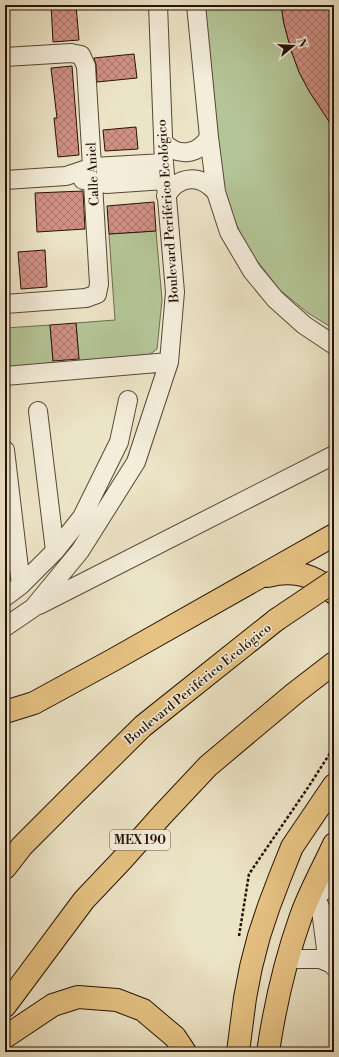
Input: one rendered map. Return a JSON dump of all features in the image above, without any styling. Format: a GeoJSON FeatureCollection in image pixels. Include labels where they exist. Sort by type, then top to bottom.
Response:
{"type":"FeatureCollection","features":[{"type":"Feature","properties":{"kind":"highway"},"geometry":{"type":"LineString","coordinates":[[5,712],[34,703],[334,535]]}},
{"type":"Feature","properties":{"kind":"highway"},"geometry":{"type":"LineString","coordinates":[[257,579],[278,573],[295,573],[319,581],[334,592]]}},
{"type":"Feature","properties":{"kind":"highway","name":"Boulevard Periférico Ecológico"},"geometry":{"type":"LineString","coordinates":[[5,868],[27,841],[144,726],[276,620],[334,581]]}},
{"type":"Feature","properties":{"kind":"highway","name":"MEX 190"},"geometry":{"type":"LineString","coordinates":[[5,1006],[84,900],[208,766],[295,693],[334,663]]}},
{"type":"Feature","properties":{"kind":"highway"},"geometry":{"type":"LineString","coordinates":[[238,1052],[245,998],[251,967],[269,906],[292,848],[334,784]]}},
{"type":"Feature","properties":{"kind":"highway"},"geometry":{"type":"LineString","coordinates":[[268,1052],[287,959],[301,915],[334,844]]}},
{"type":"Feature","properties":{"kind":"highway"},"geometry":{"type":"LineString","coordinates":[[5,1037],[53,1005],[78,997],[117,1000],[143,1010],[175,1037],[186,1052]]}},
{"type":"Feature","properties":{"kind":"street","name":"Boulevard Periférico Ecológico"},"geometry":{"type":"LineString","coordinates":[[5,627],[33,608],[80,552],[136,462],[169,362],[175,292],[164,163],[158,5]]}},
{"type":"Feature","properties":{"kind":"street"},"geometry":{"type":"LineString","coordinates":[[196,5],[209,138],[216,192],[229,232],[252,271],[275,299],[304,325],[334,345]]}},
{"type":"Feature","properties":{"kind":"street","name":"Calle Aniel"},"geometry":{"type":"LineString","coordinates":[[5,57],[71,53],[81,54],[86,66],[99,284],[97,294],[86,298],[5,304]]}},
{"type":"Feature","properties":{"kind":"street"},"geometry":{"type":"LineString","coordinates":[[163,142],[174,150],[187,152],[200,148],[209,138]]}},
{"type":"Feature","properties":{"kind":"street"},"geometry":{"type":"LineString","coordinates":[[5,180],[93,175],[164,163]]}},
{"type":"Feature","properties":{"kind":"street"},"geometry":{"type":"LineString","coordinates":[[93,175],[106,184],[166,188],[170,190],[182,181],[197,179],[211,186],[216,192]]}},
{"type":"Feature","properties":{"kind":"street"},"geometry":{"type":"LineString","coordinates":[[5,376],[169,362]]}},
{"type":"Feature","properties":{"kind":"street"},"geometry":{"type":"LineString","coordinates":[[5,597],[21,585],[55,551],[82,517],[119,442],[128,400]]}},
{"type":"Feature","properties":{"kind":"street"},"geometry":{"type":"LineString","coordinates":[[38,411],[55,551]]}},
{"type":"Feature","properties":{"kind":"street"},"geometry":{"type":"LineString","coordinates":[[5,450],[21,585]]}},
{"type":"Feature","properties":{"kind":"street"},"geometry":{"type":"LineString","coordinates":[[33,608],[334,455]]}},
{"type":"Feature","properties":{"kind":"street"},"geometry":{"type":"LineString","coordinates":[[310,897],[334,887]]}},
{"type":"Feature","properties":{"kind":"street"},"geometry":{"type":"LineString","coordinates":[[310,897],[318,902],[321,910],[326,949],[333,965]]}},
{"type":"Feature","properties":{"kind":"street"},"geometry":{"type":"LineString","coordinates":[[287,959],[320,959],[333,965]]}},
{"type":"Feature","properties":{"kind":"green space"},"geometry":{"type":"Polygon","coordinates":[[[201,5],[281,5],[284,24],[299,72],[309,91],[334,129],[334,329],[308,313],[280,290],[247,248],[222,192],[201,5]]]}},
{"type":"Feature","properties":{"kind":"green space"},"geometry":{"type":"Polygon","coordinates":[[[156,231],[162,300],[157,349],[149,355],[79,361],[76,323],[115,320],[109,234],[156,231]]]}},
{"type":"Feature","properties":{"kind":"green space"},"geometry":{"type":"Polygon","coordinates":[[[50,325],[53,363],[5,368],[5,328],[50,325]]]}},
{"type":"Feature","properties":{"kind":"building"},"geometry":{"type":"Polygon","coordinates":[[[51,5],[76,5],[79,40],[53,42],[51,5]]]}},
{"type":"Feature","properties":{"kind":"building"},"geometry":{"type":"Polygon","coordinates":[[[281,5],[334,5],[334,129],[309,91],[299,72],[284,24],[281,5]]]}},
{"type":"Feature","properties":{"kind":"building"},"geometry":{"type":"Polygon","coordinates":[[[134,54],[137,78],[97,82],[94,58],[134,54]]]}},
{"type":"Feature","properties":{"kind":"building"},"geometry":{"type":"Polygon","coordinates":[[[72,66],[79,155],[58,157],[54,118],[57,118],[51,68],[72,66]]]}},
{"type":"Feature","properties":{"kind":"building"},"geometry":{"type":"Polygon","coordinates":[[[136,127],[138,149],[105,151],[103,130],[136,127]]]}},
{"type":"Feature","properties":{"kind":"building"},"geometry":{"type":"Polygon","coordinates":[[[83,191],[85,229],[37,232],[35,193],[83,191]]]}},
{"type":"Feature","properties":{"kind":"building"},"geometry":{"type":"Polygon","coordinates":[[[154,202],[156,231],[109,234],[107,206],[154,202]]]}},
{"type":"Feature","properties":{"kind":"building"},"geometry":{"type":"Polygon","coordinates":[[[45,250],[47,287],[21,289],[18,252],[45,250]]]}},
{"type":"Feature","properties":{"kind":"building"},"geometry":{"type":"Polygon","coordinates":[[[76,323],[79,359],[53,361],[50,325],[76,323]]]}}]}
